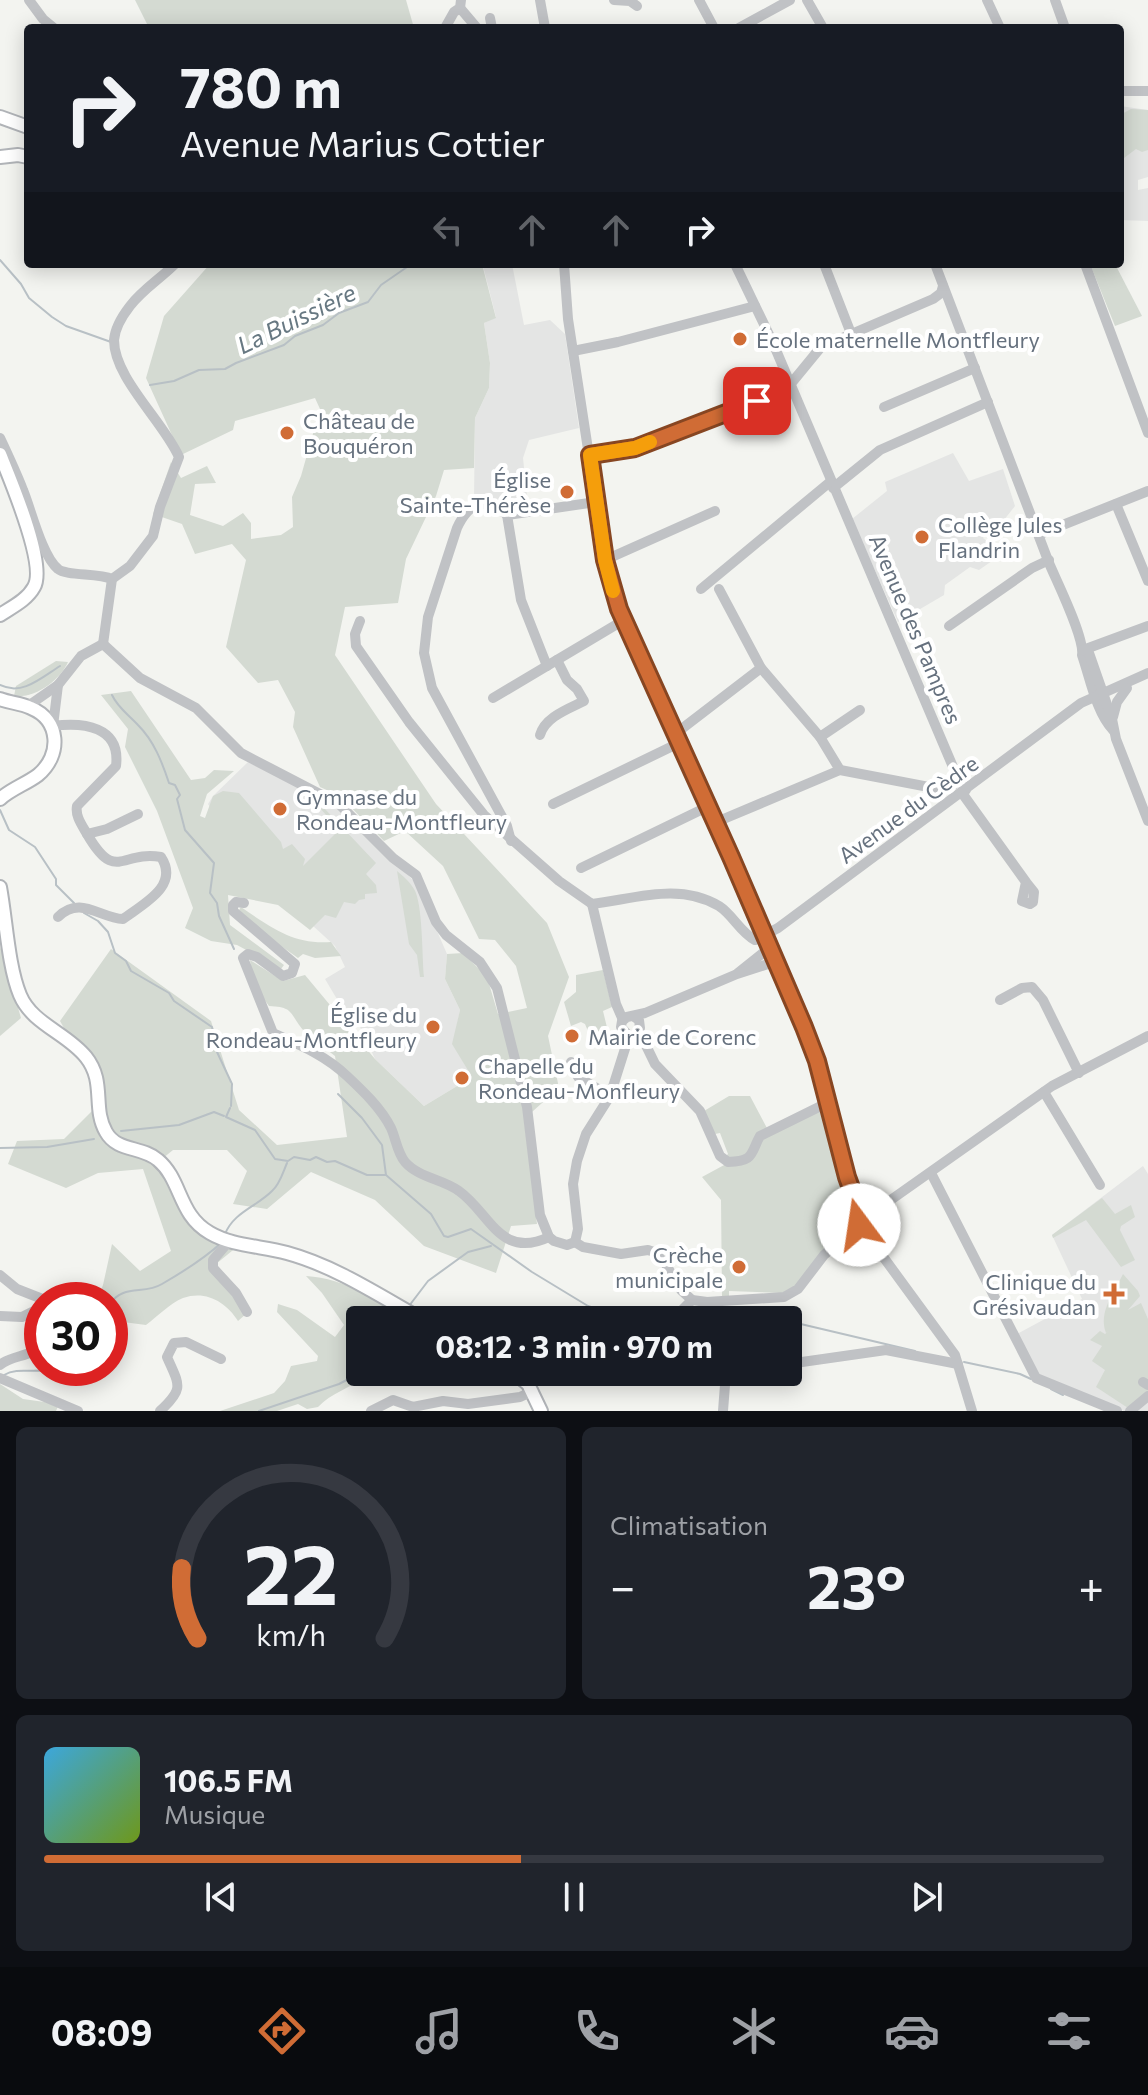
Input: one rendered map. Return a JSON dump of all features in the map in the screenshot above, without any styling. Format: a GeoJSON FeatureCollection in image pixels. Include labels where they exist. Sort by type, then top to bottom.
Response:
{"type":"FeatureCollection","features":[{"type":"Feature","properties":{"kind":"main road"},"geometry":{"type":"LineString","coordinates":[[0,117],[24,126]]}},
{"type":"Feature","properties":{"kind":"main road"},"geometry":{"type":"LineString","coordinates":[[0,157],[24,156]]}},
{"type":"Feature","properties":{"kind":"main road"},"geometry":{"type":"LineString","coordinates":[[0,454],[17,499],[38,577],[29,593],[0,614]]}},
{"type":"Feature","properties":{"kind":"main road"},"geometry":{"type":"LineString","coordinates":[[0,699],[40,712],[53,726],[54,749],[49,764],[0,799]]}},
{"type":"Feature","properties":{"kind":"main road"},"geometry":{"type":"LineString","coordinates":[[0,887],[16,983],[23,1000],[32,1012],[78,1048],[91,1064],[99,1088],[101,1120],[109,1137],[121,1146],[147,1153],[161,1163],[189,1215],[198,1225],[225,1239],[307,1260],[396,1306]]}},
{"type":"Feature","properties":{"kind":"main road"},"geometry":{"type":"LineString","coordinates":[[529,1386],[541,1411]]}},
{"type":"Feature","properties":{"kind":"street"},"geometry":{"type":"LineString","coordinates":[[29,0],[49,24]]}},
{"type":"Feature","properties":{"kind":"street"},"geometry":{"type":"LineString","coordinates":[[542,0],[546,24]]}},
{"type":"Feature","properties":{"kind":"street"},"geometry":{"type":"LineString","coordinates":[[614,0],[633,3]]}},
{"type":"Feature","properties":{"kind":"street"},"geometry":{"type":"LineString","coordinates":[[699,0],[712,24]]}},
{"type":"Feature","properties":{"kind":"street"},"geometry":{"type":"LineString","coordinates":[[746,24],[790,0]]}},
{"type":"Feature","properties":{"kind":"street"},"geometry":{"type":"LineString","coordinates":[[807,0],[821,24]]}},
{"type":"Feature","properties":{"kind":"street"},"geometry":{"type":"LineString","coordinates":[[987,0],[998,24]]}},
{"type":"Feature","properties":{"kind":"street"},"geometry":{"type":"LineString","coordinates":[[1055,0],[1064,24]]}},
{"type":"Feature","properties":{"kind":"street"},"geometry":{"type":"LineString","coordinates":[[447,24],[461,4],[474,24]]}},
{"type":"Feature","properties":{"kind":"street"},"geometry":{"type":"LineString","coordinates":[[1124,91],[1148,91]]}},
{"type":"Feature","properties":{"kind":"street"},"geometry":{"type":"LineString","coordinates":[[103,644],[112,579],[130,566],[153,536],[160,507],[179,457],[152,412],[135,395],[116,352],[115,333],[140,294],[170,268]]}},
{"type":"Feature","properties":{"kind":"street"},"geometry":{"type":"LineString","coordinates":[[564,268],[573,351],[610,582],[817,1061],[847,1177],[863,1221],[876,1247],[936,1328],[958,1364],[972,1411]]}},
{"type":"Feature","properties":{"kind":"street","name":"Avenue des Pampres"},"geometry":{"type":"LineString","coordinates":[[737,268],[775,344],[789,386],[963,788],[1026,882]]}},
{"type":"Feature","properties":{"kind":"street"},"geometry":{"type":"LineString","coordinates":[[826,268],[852,336]]}},
{"type":"Feature","properties":{"kind":"street"},"geometry":{"type":"LineString","coordinates":[[936,268],[1040,534],[1083,650],[1082,655],[1101,697]]}},
{"type":"Feature","properties":{"kind":"street"},"geometry":{"type":"LineString","coordinates":[[1086,268],[1148,433]]}},
{"type":"Feature","properties":{"kind":"street"},"geometry":{"type":"LineString","coordinates":[[775,344],[815,350],[933,299],[941,293],[943,286]]}},
{"type":"Feature","properties":{"kind":"street"},"geometry":{"type":"LineString","coordinates":[[933,299],[951,304]]}},
{"type":"Feature","properties":{"kind":"street"},"geometry":{"type":"LineString","coordinates":[[573,351],[755,306]]}},
{"type":"Feature","properties":{"kind":"street"},"geometry":{"type":"LineString","coordinates":[[590,455],[626,449],[778,394],[789,386],[815,350]]}},
{"type":"Feature","properties":{"kind":"street"},"geometry":{"type":"LineString","coordinates":[[884,407],[975,368]]}},
{"type":"Feature","properties":{"kind":"street"},"geometry":{"type":"LineString","coordinates":[[701,589],[880,450],[988,402]]}},
{"type":"Feature","properties":{"kind":"street"},"geometry":{"type":"LineString","coordinates":[[0,438],[39,537],[56,568],[62,572],[88,573],[112,579]]}},
{"type":"Feature","properties":{"kind":"street"},"geometry":{"type":"LineString","coordinates":[[1040,534],[1148,491]]}},
{"type":"Feature","properties":{"kind":"street"},"geometry":{"type":"LineString","coordinates":[[1024,497],[1033,529],[1048,558]]}},
{"type":"Feature","properties":{"kind":"street"},"geometry":{"type":"LineString","coordinates":[[511,841],[507,826],[432,688],[424,638],[432,601],[463,515],[482,504],[492,505],[507,515],[596,502]]}},
{"type":"Feature","properties":{"kind":"street"},"geometry":{"type":"LineString","coordinates":[[1116,504],[1148,581]]}},
{"type":"Feature","properties":{"kind":"street"},"geometry":{"type":"LineString","coordinates":[[605,560],[715,511]]}},
{"type":"Feature","properties":{"kind":"street"},"geometry":{"type":"LineString","coordinates":[[507,515],[521,600],[552,663],[584,701],[550,719],[540,735]]}},
{"type":"Feature","properties":{"kind":"street"},"geometry":{"type":"LineString","coordinates":[[949,626],[1048,558]]}},
{"type":"Feature","properties":{"kind":"street"},"geometry":{"type":"LineString","coordinates":[[719,589],[761,668],[820,737],[840,770]]}},
{"type":"Feature","properties":{"kind":"street"},"geometry":{"type":"LineString","coordinates":[[493,698],[624,620]]}},
{"type":"Feature","properties":{"kind":"street"},"geometry":{"type":"LineString","coordinates":[[360,621],[355,634],[356,646],[447,772],[511,841],[592,904],[617,1008],[633,1025],[655,1064],[700,1111],[720,1156],[728,1162],[750,1158],[755,1154],[760,1136],[827,1103]]}},
{"type":"Feature","properties":{"kind":"street"},"geometry":{"type":"LineString","coordinates":[[1083,650],[1148,626]]}},
{"type":"Feature","properties":{"kind":"street"},"geometry":{"type":"LineString","coordinates":[[28,706],[58,685],[81,656],[103,644]]}},
{"type":"Feature","properties":{"kind":"street"},"geometry":{"type":"LineString","coordinates":[[103,644],[140,678],[196,708],[241,753],[339,804],[393,858],[416,875],[436,922],[446,935],[480,962],[497,988],[527,1107],[537,1200],[549,1237],[561,1244],[575,1242],[583,1247],[621,1254],[654,1252],[665,1263],[681,1290],[692,1300]]}},
{"type":"Feature","properties":{"kind":"street"},"geometry":{"type":"LineString","coordinates":[[1083,650],[1089,653],[1098,677],[1108,725],[1113,725]]}},
{"type":"Feature","properties":{"kind":"street"},"geometry":{"type":"LineString","coordinates":[[553,804],[677,738],[761,668]]}},
{"type":"Feature","properties":{"kind":"street"},"geometry":{"type":"LineString","coordinates":[[1098,677],[1114,683],[1132,676],[1145,676]]}},
{"type":"Feature","properties":{"kind":"street"},"geometry":{"type":"LineString","coordinates":[[1101,697],[1145,676]]}},
{"type":"Feature","properties":{"kind":"street"},"geometry":{"type":"LineString","coordinates":[[1101,697],[1127,688],[1145,676]]}},
{"type":"Feature","properties":{"kind":"street"},"geometry":{"type":"LineString","coordinates":[[58,685],[53,726],[77,724],[92,727],[110,739],[116,751],[116,766],[109,776],[77,806],[76,811],[87,834],[101,857],[115,863],[148,856],[161,857],[165,864],[166,881],[162,889],[123,919],[81,907],[70,909],[58,917]]}},
{"type":"Feature","properties":{"kind":"street"},"geometry":{"type":"LineString","coordinates":[[1127,688],[1117,702],[1113,725],[1147,813]]}},
{"type":"Feature","properties":{"kind":"street","name":"Avenue du Cèdre"},"geometry":{"type":"LineString","coordinates":[[763,937],[963,788],[1074,710],[1101,697]]}},
{"type":"Feature","properties":{"kind":"street"},"geometry":{"type":"LineString","coordinates":[[820,737],[860,710]]}},
{"type":"Feature","properties":{"kind":"street"},"geometry":{"type":"LineString","coordinates":[[714,823],[840,770],[934,788],[963,788]]}},
{"type":"Feature","properties":{"kind":"street"},"geometry":{"type":"LineString","coordinates":[[581,868],[707,807]]}},
{"type":"Feature","properties":{"kind":"street"},"geometry":{"type":"LineString","coordinates":[[87,834],[107,829],[138,814]]}},
{"type":"Feature","properties":{"kind":"street"},"geometry":{"type":"LineString","coordinates":[[592,904],[682,893],[710,901],[723,909],[751,938],[763,937]]}},
{"type":"Feature","properties":{"kind":"street"},"geometry":{"type":"LineString","coordinates":[[244,903],[236,902],[233,911],[295,964],[292,973],[283,976],[257,957],[248,954],[243,958],[273,1033],[313,1050],[346,1074],[384,1117],[403,1160],[421,1174],[462,1193],[497,1233],[505,1238],[534,1242],[549,1237]]}},
{"type":"Feature","properties":{"kind":"street"},"geometry":{"type":"LineString","coordinates":[[737,974],[768,949]]}},
{"type":"Feature","properties":{"kind":"street"},"geometry":{"type":"LineString","coordinates":[[575,1242],[578,1229],[573,1184],[577,1161],[586,1134],[610,1096],[633,1025],[645,1013],[737,974],[774,962]]}},
{"type":"Feature","properties":{"kind":"street"},"geometry":{"type":"LineString","coordinates":[[1000,1000],[1027,986],[1032,987],[1043,1000],[1079,1073]]}},
{"type":"Feature","properties":{"kind":"street"},"geometry":{"type":"LineString","coordinates":[[684,1306],[692,1300],[784,1297],[798,1289],[824,1255],[863,1221],[1044,1092],[1148,1036]]}},
{"type":"Feature","properties":{"kind":"street"},"geometry":{"type":"LineString","coordinates":[[571,1062],[578,1077],[610,1096]]}},
{"type":"Feature","properties":{"kind":"street"},"geometry":{"type":"LineString","coordinates":[[1044,1092],[1100,1185]]}},
{"type":"Feature","properties":{"kind":"street"},"geometry":{"type":"LineString","coordinates":[[931,1173],[1036,1378],[1117,1411]]}},
{"type":"Feature","properties":{"kind":"street"},"geometry":{"type":"LineString","coordinates":[[225,1239],[213,1260],[213,1268],[236,1293],[247,1312]]}},
{"type":"Feature","properties":{"kind":"street"},"geometry":{"type":"LineString","coordinates":[[0,1275],[24,1292]]}},
{"type":"Feature","properties":{"kind":"street"},"geometry":{"type":"LineString","coordinates":[[0,1316],[24,1316]]}},
{"type":"Feature","properties":{"kind":"street"},"geometry":{"type":"LineString","coordinates":[[160,1411],[178,1392],[179,1385],[167,1357],[174,1343],[186,1342],[221,1359]]}},
{"type":"Feature","properties":{"kind":"street"},"geometry":{"type":"LineString","coordinates":[[802,1362],[886,1350],[958,1364]]}},
{"type":"Feature","properties":{"kind":"street"},"geometry":{"type":"LineString","coordinates":[[0,1365],[8,1359],[24,1355]]}},
{"type":"Feature","properties":{"kind":"street"},"geometry":{"type":"LineString","coordinates":[[2,1380],[78,1411]]}},
{"type":"Feature","properties":{"kind":"street"},"geometry":{"type":"LineString","coordinates":[[723,1411],[728,1386]]}},
{"type":"Feature","properties":{"kind":"street"},"geometry":{"type":"LineString","coordinates":[[371,1411],[393,1400],[413,1407],[432,1407],[443,1401],[468,1404],[493,1402],[533,1391]]}},
{"type":"Feature","properties":{"kind":"street"},"geometry":{"type":"LineString","coordinates":[[1130,1411],[1148,1396]]}},
{"type":"Feature","properties":{"kind":"shaded area"},"geometry":{"type":"Polygon","coordinates":[[[135,0],[406,0],[413,24],[147,24],[135,0]]]}},
{"type":"Feature","properties":{"kind":"shaded area"},"geometry":{"type":"Polygon","coordinates":[[[1124,107],[1148,110],[1148,177],[1138,180],[1138,190],[1148,188],[1148,221],[1124,220],[1124,107]]]}},
{"type":"Feature","properties":{"kind":"shaded area"},"geometry":{"type":"Polygon","coordinates":[[[1131,109],[1148,110],[1148,150],[1142,152],[1136,149],[1124,158],[1124,113],[1131,109]]]}},
{"type":"Feature","properties":{"kind":"shaded area"},"geometry":{"type":"Polygon","coordinates":[[[206,268],[483,268],[496,318],[484,323],[490,363],[489,388],[475,418],[474,468],[444,470],[436,496],[406,559],[398,603],[345,607],[335,655],[436,804],[547,923],[569,977],[548,1036],[559,1088],[524,1119],[537,1224],[511,1226],[496,1273],[424,1246],[375,1200],[311,1172],[267,1209],[233,1204],[247,1171],[227,1150],[173,1150],[157,1163],[178,1206],[206,1233],[238,1246],[216,1264],[246,1314],[238,1321],[228,1308],[215,1299],[191,1296],[173,1303],[146,1325],[128,1323],[128,1282],[104,1282],[112,1244],[140,1271],[171,1251],[143,1169],[98,1173],[66,1188],[8,1164],[17,1141],[64,1139],[104,1099],[60,1021],[111,949],[211,1021],[239,1110],[277,1145],[347,1137],[335,1056],[307,1034],[291,1012],[269,1006],[253,984],[250,960],[283,981],[305,975],[375,1059],[424,1106],[472,1077],[452,1044],[460,1010],[445,979],[447,954],[463,953],[487,977],[498,1014],[527,1008],[516,966],[495,940],[479,939],[443,866],[405,831],[384,841],[340,796],[320,787],[293,727],[295,712],[278,680],[258,683],[226,647],[246,560],[232,544],[195,554],[182,524],[153,514],[171,462],[181,478],[207,466],[216,483],[195,484],[190,515],[223,526],[243,513],[251,523],[251,539],[281,535],[293,527],[292,497],[320,409],[315,398],[235,421],[233,430],[181,455],[146,378],[164,316],[206,268]]]}},
{"type":"Feature","properties":{"kind":"shaded area"},"geometry":{"type":"Polygon","coordinates":[[[484,268],[513,268],[524,325],[550,320],[565,334],[579,428],[529,440],[523,458],[528,506],[492,498],[474,500],[475,418],[489,388],[490,363],[484,323],[496,317],[484,268]]]}},
{"type":"Feature","properties":{"kind":"shaded area"},"geometry":{"type":"Polygon","coordinates":[[[1092,268],[1117,268],[1142,316],[1115,326],[1092,268]]]}},
{"type":"Feature","properties":{"kind":"shaded area","name":"Collège Jules Flandrin"},"geometry":{"type":"Polygon","coordinates":[[[953,453],[969,481],[1003,469],[1015,506],[996,530],[990,526],[983,538],[1002,554],[979,570],[970,567],[945,585],[944,595],[898,622],[852,519],[887,491],[885,482],[953,453]]]}},
{"type":"Feature","properties":{"kind":"shaded area"},"geometry":{"type":"Polygon","coordinates":[[[56,661],[68,662],[53,681],[38,691],[14,696],[16,686],[56,661]]]}},
{"type":"Feature","properties":{"kind":"shaded area"},"geometry":{"type":"Polygon","coordinates":[[[131,691],[191,780],[205,778],[214,770],[234,771],[207,794],[200,816],[205,818],[213,796],[223,791],[239,793],[281,842],[283,849],[292,844],[305,859],[303,866],[339,830],[320,808],[325,809],[376,863],[366,874],[376,885],[377,893],[365,894],[365,899],[355,904],[344,902],[336,918],[325,915],[310,930],[278,905],[228,895],[230,925],[284,965],[281,969],[237,945],[211,941],[185,928],[193,908],[157,811],[125,747],[128,729],[101,695],[131,691]]]}},
{"type":"Feature","properties":{"kind":"shaded area"},"geometry":{"type":"Polygon","coordinates":[[[248,762],[340,808],[416,883],[447,954],[445,979],[460,1010],[453,1044],[472,1077],[424,1106],[375,1059],[356,1018],[350,1021],[325,979],[345,967],[335,946],[247,866],[208,804],[248,762]]]}},
{"type":"Feature","properties":{"kind":"shaded area"},"geometry":{"type":"Polygon","coordinates":[[[397,871],[417,896],[424,977],[420,977],[417,955],[409,944],[397,871]]]}},
{"type":"Feature","properties":{"kind":"shaded area"},"geometry":{"type":"Polygon","coordinates":[[[241,907],[272,928],[294,938],[331,942],[341,956],[315,958],[303,954],[298,958],[267,936],[239,910],[241,907]]]}},
{"type":"Feature","properties":{"kind":"shaded area"},"geometry":{"type":"Polygon","coordinates":[[[0,946],[21,1018],[0,1036],[0,946]]]}},
{"type":"Feature","properties":{"kind":"shaded area"},"geometry":{"type":"Polygon","coordinates":[[[603,970],[612,1007],[603,1011],[611,1044],[595,1048],[585,1024],[581,1022],[571,1026],[564,1002],[576,992],[576,975],[603,970]]]}},
{"type":"Feature","properties":{"kind":"shaded area"},"geometry":{"type":"Polygon","coordinates":[[[729,1096],[750,1096],[768,1130],[753,1148],[736,1161],[725,1157],[728,1154],[720,1133],[715,1134],[704,1111],[729,1096]]]}},
{"type":"Feature","properties":{"kind":"shaded area"},"geometry":{"type":"Polygon","coordinates":[[[821,1107],[856,1223],[837,1230],[832,1242],[800,1283],[782,1293],[729,1291],[729,1297],[722,1297],[721,1200],[702,1177],[726,1164],[750,1159],[758,1141],[821,1107]]]}},
{"type":"Feature","properties":{"kind":"shaded area","name":"Clinique du Grésivaudan"},"geometry":{"type":"Polygon","coordinates":[[[1143,1166],[1148,1174],[1148,1411],[1124,1411],[1035,1373],[1017,1334],[1082,1299],[1052,1235],[1143,1166]]]}},
{"type":"Feature","properties":{"kind":"shaded area"},"geometry":{"type":"Polygon","coordinates":[[[1102,1198],[1115,1214],[1131,1205],[1135,1217],[1120,1230],[1135,1260],[1121,1267],[1086,1220],[1053,1238],[1052,1235],[1102,1198]]]}},
{"type":"Feature","properties":{"kind":"shaded area"},"geometry":{"type":"Polygon","coordinates":[[[1123,1274],[1140,1296],[1128,1310],[1141,1303],[1148,1319],[1148,1394],[1128,1408],[1096,1387],[1105,1370],[1092,1361],[1102,1346],[1090,1340],[1100,1331],[1105,1334],[1109,1331],[1106,1333],[1104,1325],[1105,1310],[1123,1274]]]}},
{"type":"Feature","properties":{"kind":"shaded area"},"geometry":{"type":"Polygon","coordinates":[[[306,1276],[335,1281],[388,1306],[346,1306],[346,1386],[350,1386],[318,1407],[307,1409],[298,1404],[277,1411],[220,1411],[274,1393],[285,1381],[291,1366],[317,1361],[318,1356],[277,1312],[278,1304],[297,1310],[335,1337],[344,1325],[306,1276]]]}},
{"type":"Feature","properties":{"kind":"shaded area"},"geometry":{"type":"Polygon","coordinates":[[[0,1384],[23,1399],[59,1404],[56,1411],[0,1411],[0,1384]]]}},
{"type":"Feature","properties":{"kind":"waterway","name":"La Buissière"},"geometry":{"type":"LineString","coordinates":[[0,260],[29,298],[52,317],[66,326],[111,342]]}},
{"type":"Feature","properties":{"kind":"waterway","name":"La Buissière"},"geometry":{"type":"LineString","coordinates":[[150,385],[174,381],[199,370],[225,369],[284,345],[339,313],[368,302],[381,285],[406,268]]}},
{"type":"Feature","properties":{"kind":"waterway"},"geometry":{"type":"LineString","coordinates":[[0,685],[24,687],[60,666]]}},
{"type":"Feature","properties":{"kind":"waterway"},"geometry":{"type":"LineString","coordinates":[[112,695],[153,745],[169,783],[175,785],[180,795],[177,799],[185,830],[214,863],[210,893],[217,903],[219,916],[234,949]]}},
{"type":"Feature","properties":{"kind":"waterway"},"geometry":{"type":"LineString","coordinates":[[0,810],[9,830],[35,847],[56,879],[56,885],[74,903]]}},
{"type":"Feature","properties":{"kind":"waterway"},"geometry":{"type":"LineString","coordinates":[[84,913],[98,921],[108,932],[115,953],[126,961],[131,971],[169,993],[174,1001],[212,1027],[217,1052],[232,1084],[231,1106]]}},
{"type":"Feature","properties":{"kind":"waterway"},"geometry":{"type":"LineString","coordinates":[[338,1094],[362,1118],[382,1145],[386,1175]]}},
{"type":"Feature","properties":{"kind":"waterway"},"geometry":{"type":"LineString","coordinates":[[230,1108],[226,1117],[255,1130],[275,1159],[288,1161],[294,1157],[310,1160],[316,1157],[327,1162],[335,1161],[367,1175],[386,1175],[431,1214],[444,1236],[471,1229],[588,1306]]}},
{"type":"Feature","properties":{"kind":"waterway"},"geometry":{"type":"LineString","coordinates":[[121,1131],[179,1125],[214,1112],[224,1116]]}},
{"type":"Feature","properties":{"kind":"waterway"},"geometry":{"type":"LineString","coordinates":[[0,1148],[47,1147],[94,1139]]}},
{"type":"Feature","properties":{"kind":"waterway"},"geometry":{"type":"LineString","coordinates":[[225,1234],[234,1220],[275,1188],[287,1163]]}},
{"type":"Feature","properties":{"kind":"waterway"},"geometry":{"type":"LineString","coordinates":[[128,1292],[162,1284],[221,1243]]}},
{"type":"Feature","properties":{"kind":"waterway"},"geometry":{"type":"LineString","coordinates":[[409,1306],[428,1281],[468,1252],[491,1246]]}},
{"type":"Feature","properties":{"kind":"waterway"},"geometry":{"type":"LineString","coordinates":[[802,1324],[915,1351]]}},
{"type":"Feature","properties":{"kind":"waterway"},"geometry":{"type":"LineString","coordinates":[[964,1362],[1031,1379]]}},
{"type":"Feature","properties":{"kind":"waterway"},"geometry":{"type":"LineString","coordinates":[[4,1375],[24,1371]]}},
{"type":"Feature","properties":{"kind":"waterway"},"geometry":{"type":"LineString","coordinates":[[259,1411],[346,1380]]}},
{"type":"Feature","properties":{"kind":"waterway"},"geometry":{"type":"LineString","coordinates":[[1051,1389],[1063,1395]]}},
{"type":"Feature","properties":{"kind":"slow traffic"},"geometry":{"type":"LineString","coordinates":[[613,591],[605,560],[590,455],[635,448],[650,442]]}},
{"type":"Feature","properties":{"kind":"place","name":"École maternelle Montfleury"},"geometry":{"type":"Point","coordinates":[740,339]}},
{"type":"Feature","properties":{"kind":"place","name":"Château de Bouquéron"},"geometry":{"type":"Point","coordinates":[287,433]}},
{"type":"Feature","properties":{"kind":"place","name":"Église Sainte-Thérèse"},"geometry":{"type":"Point","coordinates":[567,492]}},
{"type":"Feature","properties":{"kind":"place","name":"Collège Jules Flandrin"},"geometry":{"type":"Point","coordinates":[922,537]}},
{"type":"Feature","properties":{"kind":"place","name":"Gymnase du Rondeau-Montfleury"},"geometry":{"type":"Point","coordinates":[280,809]}},
{"type":"Feature","properties":{"kind":"place","name":"Église du Rondeau-Montfleury"},"geometry":{"type":"Point","coordinates":[433,1027]}},
{"type":"Feature","properties":{"kind":"place","name":"Mairie de Corenc"},"geometry":{"type":"Point","coordinates":[572,1036]}},
{"type":"Feature","properties":{"kind":"place","name":"Chapelle du Rondeau-Monfleury"},"geometry":{"type":"Point","coordinates":[462,1078]}},
{"type":"Feature","properties":{"kind":"place","name":"Crèche municipale"},"geometry":{"type":"Point","coordinates":[739,1267]}},
{"type":"Feature","properties":{"kind":"place","name":"Clinique du Grésivaudan"},"geometry":{"type":"Point","coordinates":[1114,1294]}},
{"type":"Feature","properties":{"kind":"route"},"geometry":{"type":"LineString","coordinates":[[757,401],[635,448],[590,455],[591,471],[605,560],[619,609],[804,1027],[817,1061],[847,1177],[863,1221],[859,1225]]}}]}
